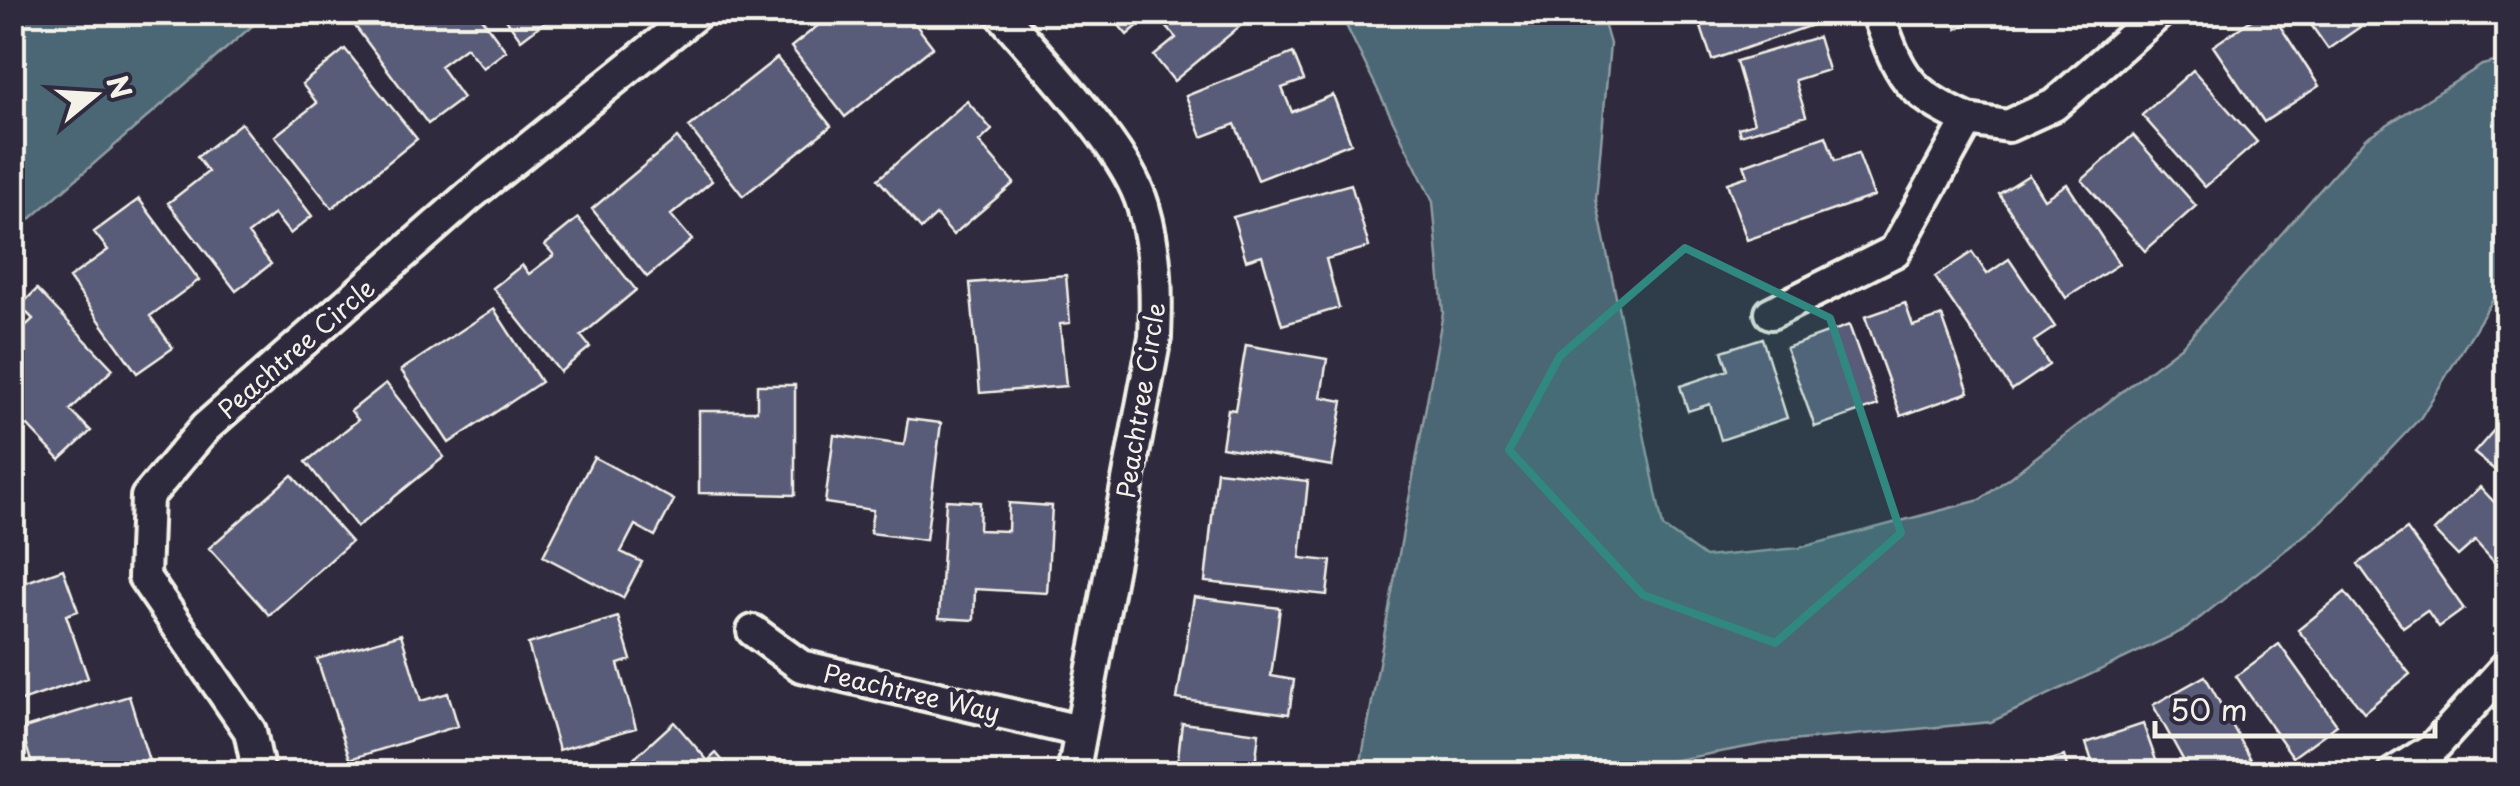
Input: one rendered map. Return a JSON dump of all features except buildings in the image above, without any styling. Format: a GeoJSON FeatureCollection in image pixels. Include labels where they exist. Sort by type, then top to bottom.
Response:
{"type":"FeatureCollection","features":[{"type":"Feature","properties":{"kind":"street","name":"Peachtree Circle"},"geometry":{"type":"LineString","coordinates":[[259,774],[250,731],[144,577],[146,497],[206,427],[352,298],[469,196],[698,12]]}},
{"type":"Feature","properties":{"kind":"street","name":"Peachtree Circle"},"geometry":{"type":"LineString","coordinates":[[1000,12],[1120,159],[1142,202],[1158,276],[1155,337],[1072,774]]}},
{"type":"Feature","properties":{"kind":"street"},"geometry":{"type":"LineString","coordinates":[[1878,12],[1899,72],[1930,103],[1968,120],[2008,126],[2054,104],[2160,12]]}},
{"type":"Feature","properties":{"kind":"street"},"geometry":{"type":"LineString","coordinates":[[1771,313],[1895,250],[1968,120]]}},
{"type":"Feature","properties":{"kind":"street","name":"Peachtree Way"},"geometry":{"type":"LineString","coordinates":[[753,631],[802,666],[1080,731]]}},
{"type":"Feature","properties":{"kind":"street"},"geometry":{"type":"LineString","coordinates":[[2393,774],[2432,749],[2508,665]]}},
{"type":"Feature","properties":{"kind":"highlighted area"},"geometry":{"type":"Polygon","coordinates":[[[1685,248],[1830,318],[1901,533],[1775,643],[1643,595],[1509,450],[1560,356],[1685,248]]]}},
{"type":"Feature","properties":{"kind":"water"},"geometry":{"type":"Polygon","coordinates":[[[13,12],[267,12],[267,13],[13,234],[13,12]]]}},
{"type":"Feature","properties":{"kind":"water"},"geometry":{"type":"Polygon","coordinates":[[[1340,13],[1601,13],[1610,44],[1596,199],[1663,527],[1705,557],[1799,548],[1980,500],[2183,345],[2366,138],[2482,65],[2507,59],[2507,277],[2421,417],[2322,521],[2186,629],[1991,722],[1769,743],[1644,766],[1637,773],[1359,773],[1443,313],[1433,202],[1340,13]]]}}]}
